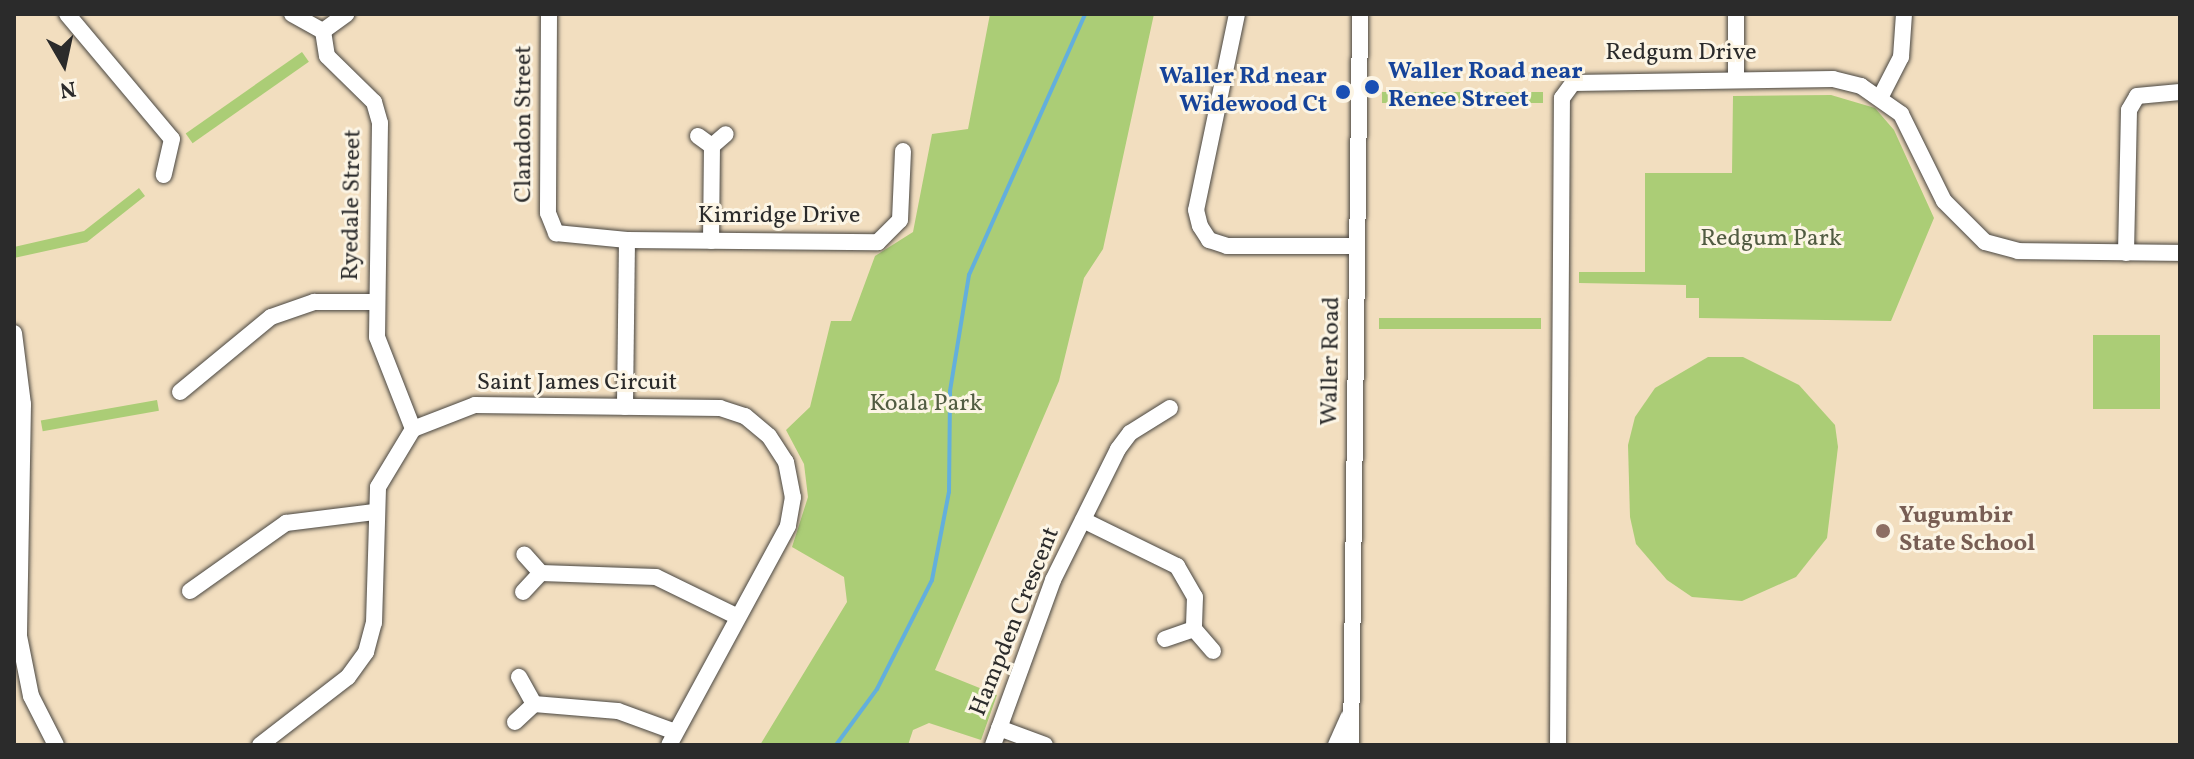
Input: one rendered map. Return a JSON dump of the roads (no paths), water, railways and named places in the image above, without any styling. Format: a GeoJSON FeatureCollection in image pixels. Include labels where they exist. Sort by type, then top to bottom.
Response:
{"type":"FeatureCollection","features":[{"type":"Feature","properties":{"kind":"street"},"geometry":{"type":"LineString","coordinates":[[67,14],[172,139],[164,175]]}},
{"type":"Feature","properties":{"kind":"street"},"geometry":{"type":"LineString","coordinates":[[292,14],[323,31],[346,14]]}},
{"type":"Feature","properties":{"kind":"street","name":"Clandon Street"},"geometry":{"type":"LineString","coordinates":[[549,14],[548,213],[556,233],[627,240]]}},
{"type":"Feature","properties":{"kind":"street"},"geometry":{"type":"LineString","coordinates":[[1237,14],[1196,210],[1200,226],[1209,240],[1227,246],[1357,246]]}},
{"type":"Feature","properties":{"kind":"street","name":"Waller Road"},"geometry":{"type":"LineString","coordinates":[[1351,745],[1360,14]]}},
{"type":"Feature","properties":{"kind":"street"},"geometry":{"type":"LineString","coordinates":[[1736,14],[1736,78]]}},
{"type":"Feature","properties":{"kind":"street"},"geometry":{"type":"LineString","coordinates":[[1904,14],[1901,57],[1882,94],[1916,138],[1944,201],[1985,242],[2018,251],[2180,253]]}},
{"type":"Feature","properties":{"kind":"street","name":"Ryedale Street"},"geometry":{"type":"LineString","coordinates":[[323,31],[327,56],[374,102],[380,123],[375,302],[384,369],[413,429]]}},
{"type":"Feature","properties":{"kind":"street","name":"Redgum Drive"},"geometry":{"type":"LineString","coordinates":[[1558,745],[1562,98],[1573,83],[1591,78],[1833,79],[1882,94]]}},
{"type":"Feature","properties":{"kind":"street"},"geometry":{"type":"LineString","coordinates":[[2126,253],[2129,110],[2137,96],[2180,92]]}},
{"type":"Feature","properties":{"kind":"street"},"geometry":{"type":"LineString","coordinates":[[711,241],[705,141],[726,134]]}},
{"type":"Feature","properties":{"kind":"street","name":"Kimridge Drive"},"geometry":{"type":"LineString","coordinates":[[627,240],[878,242],[900,220],[903,151]]}},
{"type":"Feature","properties":{"kind":"street"},"geometry":{"type":"LineString","coordinates":[[625,407],[627,240]]}},
{"type":"Feature","properties":{"kind":"street"},"geometry":{"type":"LineString","coordinates":[[180,392],[271,317],[314,302],[375,302]]}},
{"type":"Feature","properties":{"kind":"street"},"geometry":{"type":"LineString","coordinates":[[14,333],[18,456],[16,636],[31,696],[56,745]]}},
{"type":"Feature","properties":{"kind":"street","name":"Saint James Circuit"},"geometry":{"type":"LineString","coordinates":[[413,429],[475,405],[720,408],[745,416],[786,462],[793,497],[788,526],[671,738]]}},
{"type":"Feature","properties":{"kind":"street","name":"Hampden Crescent"},"geometry":{"type":"LineString","coordinates":[[993,745],[1083,520],[1130,433],[1170,408]]}},
{"type":"Feature","properties":{"kind":"street"},"geometry":{"type":"LineString","coordinates":[[260,745],[348,677],[366,652],[374,623],[374,512],[383,470],[413,429]]}},
{"type":"Feature","properties":{"kind":"street"},"geometry":{"type":"LineString","coordinates":[[190,591],[286,523],[374,512]]}},
{"type":"Feature","properties":{"kind":"street"},"geometry":{"type":"LineString","coordinates":[[1083,520],[1177,566],[1195,597],[1194,629],[1213,651]]}},
{"type":"Feature","properties":{"kind":"street"},"geometry":{"type":"LineString","coordinates":[[524,554],[541,573],[656,577],[736,616]]}},
{"type":"Feature","properties":{"kind":"street"},"geometry":{"type":"LineString","coordinates":[[523,592],[541,573]]}},
{"type":"Feature","properties":{"kind":"street"},"geometry":{"type":"LineString","coordinates":[[1165,639],[1194,629]]}},
{"type":"Feature","properties":{"kind":"street"},"geometry":{"type":"LineString","coordinates":[[519,677],[534,704]]}},
{"type":"Feature","properties":{"kind":"street"},"geometry":{"type":"LineString","coordinates":[[515,722],[534,704],[618,711],[671,738]]}},
{"type":"Feature","properties":{"kind":"street","name":"Waller Road"},"geometry":{"type":"LineString","coordinates":[[1336,745],[1352,709]]}},
{"type":"Feature","properties":{"kind":"street"},"geometry":{"type":"LineString","coordinates":[[999,728],[1045,745]]}},
{"type":"Feature","properties":{"kind":"waterway"},"geometry":{"type":"LineString","coordinates":[[836,745],[877,689],[932,580],[949,492],[950,391],[969,275],[1085,14]]}},
{"type":"Feature","properties":{"kind":"place","name":"Waller Road near Renee Street"},"geometry":{"type":"Point","coordinates":[1372,87]}},
{"type":"Feature","properties":{"kind":"place","name":"Waller Rd near Widewood Ct"},"geometry":{"type":"Point","coordinates":[1343,92]}},
{"type":"Feature","properties":{"kind":"place","name":"Yugumbir State School"},"geometry":{"type":"Point","coordinates":[1883,531]}},
{"type":"Feature","properties":{"kind":"park label","name":"Redgum Park"},"geometry":{"type":"Point","coordinates":[1771,240]}},
{"type":"Feature","properties":{"kind":"park label","name":"Koala Park"},"geometry":{"type":"Point","coordinates":[926,405]}}]}
